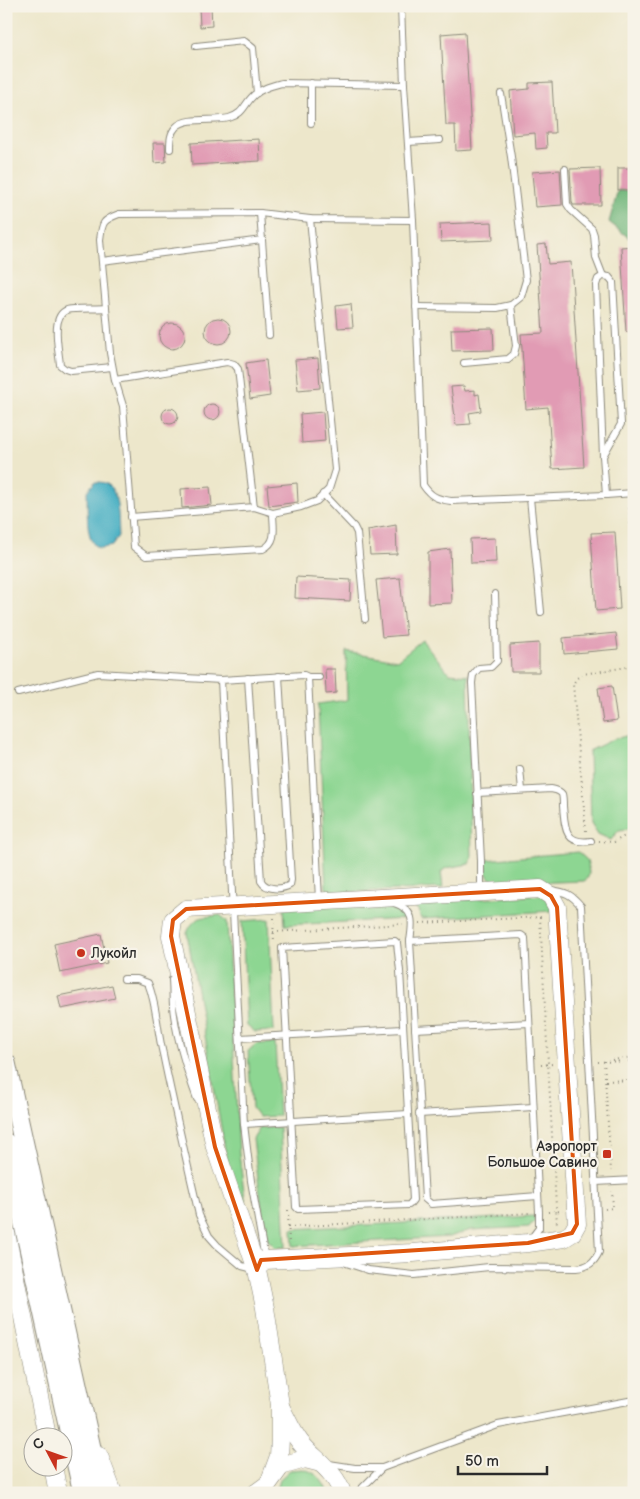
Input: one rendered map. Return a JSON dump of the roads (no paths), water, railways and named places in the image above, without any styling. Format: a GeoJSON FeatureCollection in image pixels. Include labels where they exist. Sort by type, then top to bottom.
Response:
{"type":"FeatureCollection","features":[{"type":"Feature","properties":{"kind":"main road"},"geometry":{"type":"LineString","coordinates":[[6,1063],[101,1493]]}},
{"type":"Feature","properties":{"kind":"main road"},"geometry":{"type":"LineString","coordinates":[[6,1143],[83,1493]]}},
{"type":"Feature","properties":{"kind":"street"},"geometry":{"type":"LineString","coordinates":[[261,1265],[328,1257],[413,1253],[528,1243],[564,1238],[572,1233],[577,1224],[557,907],[551,896],[540,889],[233,906],[186,909],[173,920],[171,936],[215,1148],[261,1265],[265,1308],[280,1405],[278,1456],[265,1487]]}},
{"type":"Feature","properties":{"kind":"street"},"geometry":{"type":"LineString","coordinates":[[6,1233],[45,1426]]}},
{"type":"Feature","properties":{"kind":"street"},"geometry":{"type":"LineString","coordinates":[[280,1405],[300,1441],[328,1468],[340,1486],[342,1493]]}},
{"type":"Feature","properties":{"kind":"street"},"geometry":{"type":"LineString","coordinates":[[88,1429],[113,1493]]}},
{"type":"Feature","properties":{"kind":"street"},"geometry":{"type":"LineString","coordinates":[[265,1487],[282,1466],[305,1459],[321,1463]]}},
{"type":"Feature","properties":{"kind":"street"},"geometry":{"type":"LineString","coordinates":[[55,1476],[58,1493]]}},
{"type":"Feature","properties":{"kind":"lane"},"geometry":{"type":"LineString","coordinates":[[401,6],[413,220],[424,485],[430,494],[441,500],[451,501],[631,493]]}},
{"type":"Feature","properties":{"kind":"lane"},"geometry":{"type":"LineString","coordinates":[[196,46],[244,41],[249,44],[253,48],[257,93]]}},
{"type":"Feature","properties":{"kind":"lane"},"geometry":{"type":"LineString","coordinates":[[170,149],[171,134],[176,126],[188,121],[228,118],[241,113],[252,97],[265,87],[282,83],[404,85]]}},
{"type":"Feature","properties":{"kind":"lane"},"geometry":{"type":"LineString","coordinates":[[311,83],[311,124]]}},
{"type":"Feature","properties":{"kind":"lane"},"geometry":{"type":"LineString","coordinates":[[416,307],[497,308],[511,306],[521,297],[526,280],[501,94]]}},
{"type":"Feature","properties":{"kind":"lane"},"geometry":{"type":"LineString","coordinates":[[408,142],[440,140]]}},
{"type":"Feature","properties":{"kind":"lane"},"geometry":{"type":"LineString","coordinates":[[565,169],[567,204],[592,229],[596,258],[603,276]]}},
{"type":"Feature","properties":{"kind":"lane"},"geometry":{"type":"LineString","coordinates":[[272,512],[274,540],[263,550],[146,556],[134,547],[123,406],[115,380],[110,353],[100,240],[101,227],[107,218],[119,214],[260,213],[310,219],[413,220]]}},
{"type":"Feature","properties":{"kind":"lane"},"geometry":{"type":"LineString","coordinates":[[260,213],[269,335]]}},
{"type":"Feature","properties":{"kind":"lane"},"geometry":{"type":"LineString","coordinates":[[132,517],[254,507],[272,512],[302,507],[316,500],[329,489],[335,470],[310,219]]}},
{"type":"Feature","properties":{"kind":"lane"},"geometry":{"type":"LineString","coordinates":[[102,261],[262,240]]}},
{"type":"Feature","properties":{"kind":"lane"},"geometry":{"type":"LineString","coordinates":[[603,456],[620,424],[613,282],[609,277],[603,276],[598,279],[596,285],[603,456],[606,495]]}},
{"type":"Feature","properties":{"kind":"lane"},"geometry":{"type":"LineString","coordinates":[[464,364],[508,359],[514,354],[516,346],[511,306]]}},
{"type":"Feature","properties":{"kind":"lane"},"geometry":{"type":"LineString","coordinates":[[106,308],[67,310],[60,315],[56,323],[59,356],[60,364],[65,369],[71,371],[112,367]]}},
{"type":"Feature","properties":{"kind":"lane"},"geometry":{"type":"LineString","coordinates":[[115,380],[227,362],[234,364],[238,369],[254,507]]}},
{"type":"Feature","properties":{"kind":"lane"},"geometry":{"type":"LineString","coordinates":[[323,494],[354,527],[357,533],[365,619]]}},
{"type":"Feature","properties":{"kind":"lane"},"geometry":{"type":"LineString","coordinates":[[530,498],[541,612]]}},
{"type":"Feature","properties":{"kind":"lane"},"geometry":{"type":"LineString","coordinates":[[480,891],[481,861],[472,683],[473,674],[478,668],[491,667],[496,662],[495,594]]}},
{"type":"Feature","properties":{"kind":"lane"},"geometry":{"type":"LineString","coordinates":[[18,693],[98,673],[221,680],[304,675],[319,678]]}},
{"type":"Feature","properties":{"kind":"lane"},"geometry":{"type":"LineString","coordinates":[[248,678],[261,881],[268,888],[286,887],[290,885],[291,880],[279,676]]}},
{"type":"Feature","properties":{"kind":"lane"},"geometry":{"type":"LineString","coordinates":[[308,677],[319,901]]}},
{"type":"Feature","properties":{"kind":"lane"},"geometry":{"type":"LineString","coordinates":[[124,979],[136,978],[148,983],[153,995],[160,1044],[203,1226],[217,1245],[242,1266],[261,1265],[244,1124],[221,680]]}},
{"type":"Feature","properties":{"kind":"lane"},"geometry":{"type":"LineString","coordinates":[[520,769],[522,790]]}},
{"type":"Feature","properties":{"kind":"lane"},"geometry":{"type":"LineString","coordinates":[[477,793],[558,790],[562,795],[565,825],[568,834],[573,839],[581,842],[592,841]]}},
{"type":"Feature","properties":{"kind":"lane"},"geometry":{"type":"LineString","coordinates":[[328,1257],[368,1270],[414,1274],[489,1267],[585,1267],[595,1261],[599,1252],[581,906],[572,896],[559,891],[540,889]]}},
{"type":"Feature","properties":{"kind":"lane"},"geometry":{"type":"LineString","coordinates":[[381,898],[402,906],[410,914],[413,923],[410,941],[425,1199],[431,1204],[538,1196]]}},
{"type":"Feature","properties":{"kind":"lane"},"geometry":{"type":"LineString","coordinates":[[410,941],[523,935],[525,938],[539,1228],[528,1243]]}},
{"type":"Feature","properties":{"kind":"lane"},"geometry":{"type":"LineString","coordinates":[[396,941],[398,943],[403,1029],[413,1200],[409,1205],[298,1209],[296,1207],[286,1036],[282,951],[284,947],[396,941]]}},
{"type":"Feature","properties":{"kind":"lane"},"geometry":{"type":"LineString","coordinates":[[415,1029],[529,1023]]}},
{"type":"Feature","properties":{"kind":"lane"},"geometry":{"type":"LineString","coordinates":[[240,1038],[403,1029]]}},
{"type":"Feature","properties":{"kind":"lane"},"geometry":{"type":"LineString","coordinates":[[420,1114],[533,1108]]}},
{"type":"Feature","properties":{"kind":"lane"},"geometry":{"type":"LineString","coordinates":[[244,1124],[408,1114]]}},
{"type":"Feature","properties":{"kind":"lane"},"geometry":{"type":"LineString","coordinates":[[596,1182],[634,1180]]}},
{"type":"Feature","properties":{"kind":"lane"},"geometry":{"type":"LineString","coordinates":[[321,1463],[355,1468],[382,1468],[498,1424],[634,1400]]}},
{"type":"Feature","properties":{"kind":"lane"},"geometry":{"type":"LineString","coordinates":[[357,1493],[382,1468]]}},
{"type":"Feature","properties":{"kind":"water"},"geometry":{"type":"Polygon","coordinates":[[[95,482],[106,483],[111,488],[118,508],[119,536],[112,546],[104,548],[94,545],[89,532],[87,491],[95,482]]]}},
{"type":"Feature","properties":{"kind":"place","name":"Лукойл"},"geometry":{"type":"Point","coordinates":[81,953]}},
{"type":"Feature","properties":{"kind":"place","name":"Аэропорт Большое Савино"},"geometry":{"type":"Point","coordinates":[607,1154]}}]}
